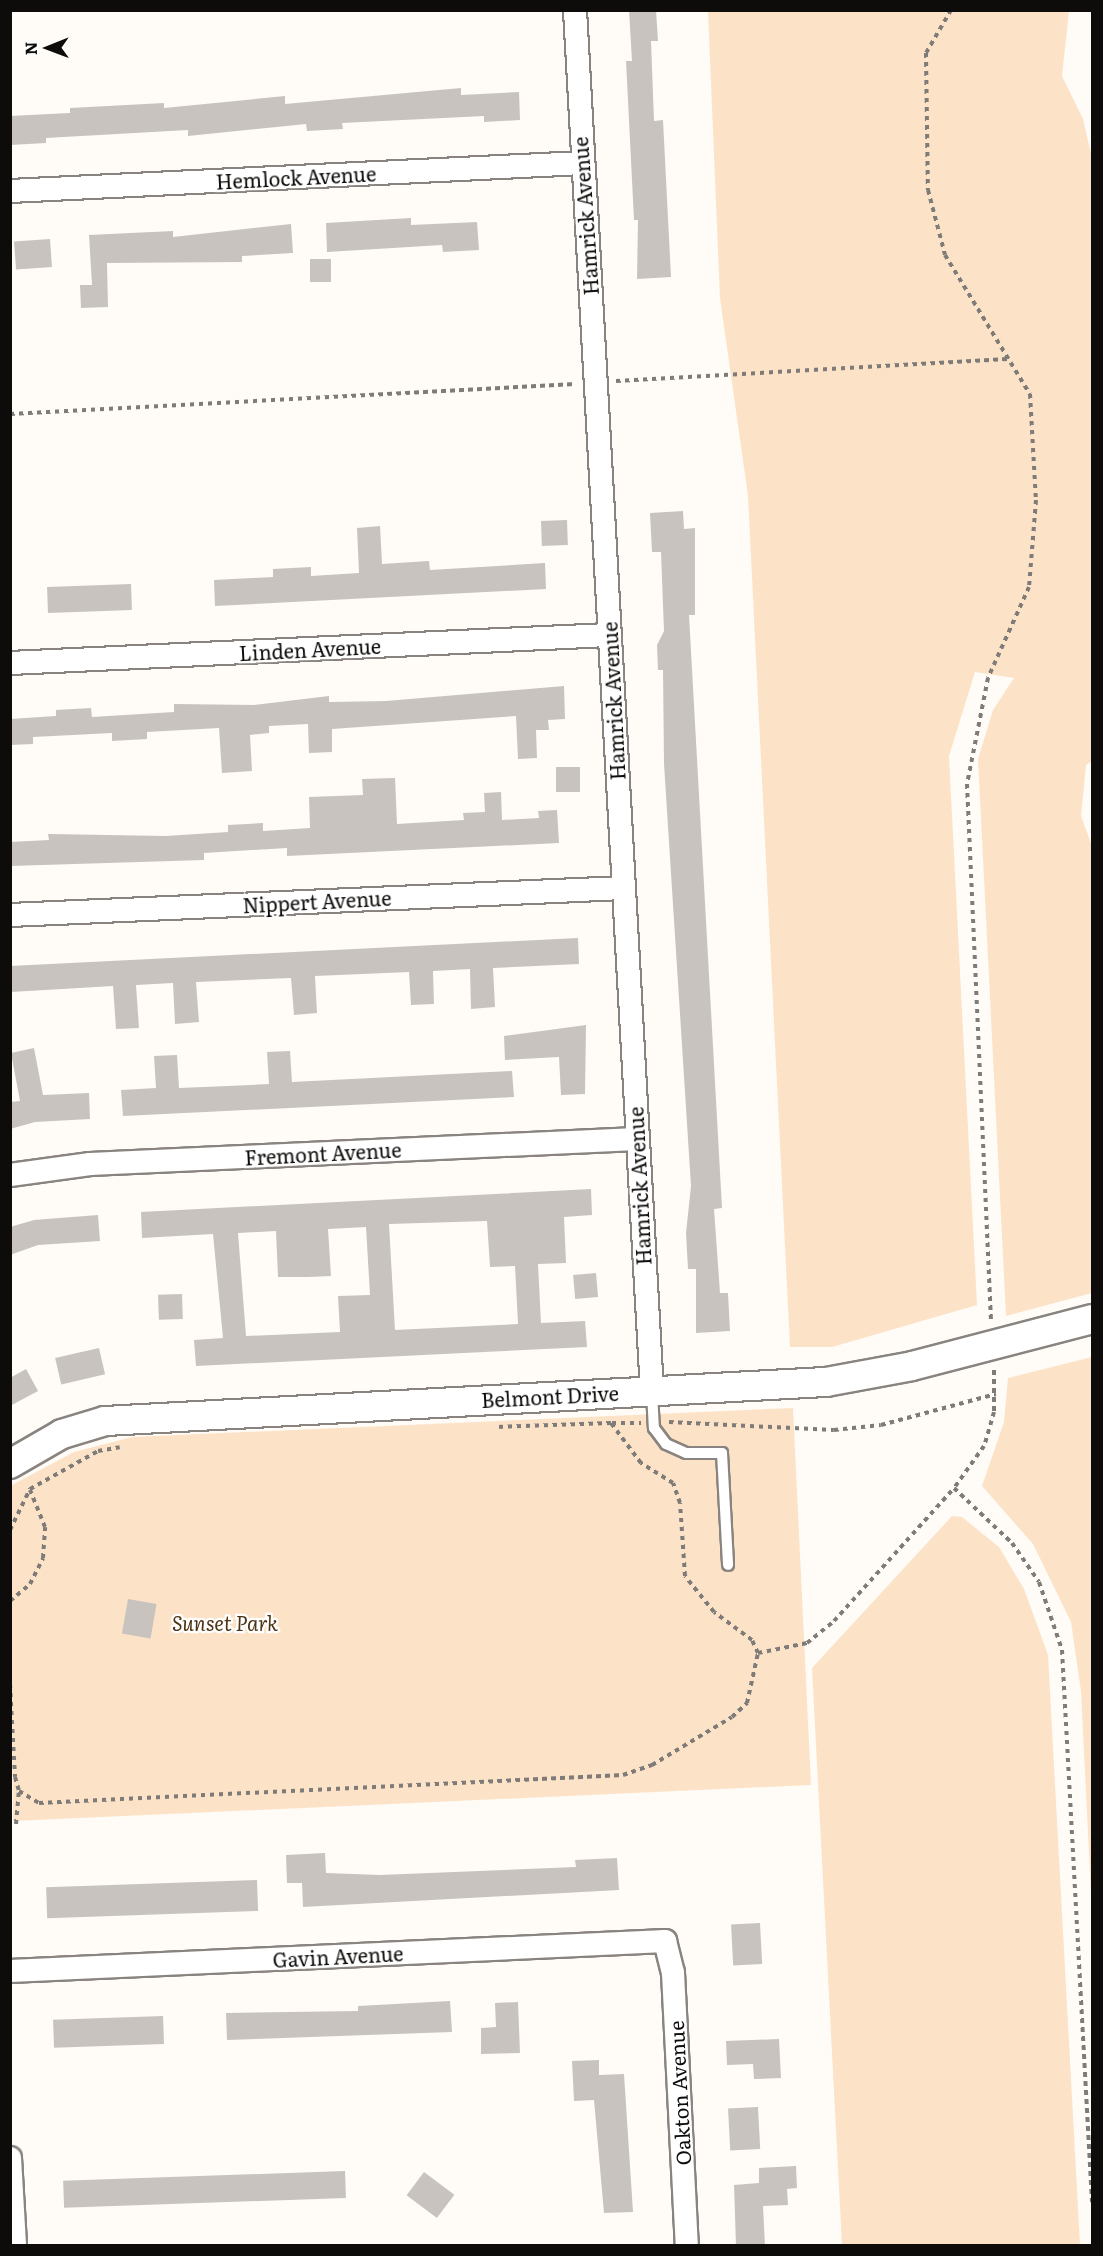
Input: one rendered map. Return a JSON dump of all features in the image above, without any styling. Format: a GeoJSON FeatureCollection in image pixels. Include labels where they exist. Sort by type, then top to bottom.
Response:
{"type":"FeatureCollection","features":[{"type":"Feature","properties":{"kind":"street","name":"Hamrick Avenue"},"geometry":{"type":"LineString","coordinates":[[574,10],[652,1391]]}},
{"type":"Feature","properties":{"kind":"street","name":"Hemlock Avenue"},"geometry":{"type":"LineString","coordinates":[[10,190],[582,163]]}},
{"type":"Feature","properties":{"kind":"street","name":"Linden Avenue"},"geometry":{"type":"LineString","coordinates":[[10,663],[609,635]]}},
{"type":"Feature","properties":{"kind":"street","name":"Nippert Avenue"},"geometry":{"type":"LineString","coordinates":[[10,915],[623,888]]}},
{"type":"Feature","properties":{"kind":"street","name":"Fremont Avenue"},"geometry":{"type":"LineString","coordinates":[[10,1175],[90,1164],[636,1139]]}},
{"type":"Feature","properties":{"kind":"street","name":"Belmont Drive"},"geometry":{"type":"LineString","coordinates":[[10,1464],[62,1434],[132,1417],[826,1382],[1092,1320]]}},
{"type":"Feature","properties":{"kind":"street","name":"Gavin Avenue"},"geometry":{"type":"LineString","coordinates":[[10,1971],[665,1941]]}},
{"type":"Feature","properties":{"kind":"street","name":"Oakton Avenue"},"geometry":{"type":"LineString","coordinates":[[665,1941],[673,1973],[687,2246]]}},
{"type":"Feature","properties":{"kind":"street"},"geometry":{"type":"LineString","coordinates":[[10,2158],[15,2246]]}},
{"type":"Feature","properties":{"kind":"lane"},"geometry":{"type":"LineString","coordinates":[[652,1391],[654,1422],[666,1444],[686,1453],[722,1453],[728,1565]]}},
{"type":"Feature","properties":{"kind":"path"},"geometry":{"type":"LineString","coordinates":[[758,1653],[807,1643],[834,1622],[954,1488],[984,1446],[996,1394],[967,784],[979,707],[1029,587],[1035,549],[1030,394],[945,255],[928,190],[926,52],[951,10]]}},
{"type":"Feature","properties":{"kind":"path"},"geometry":{"type":"LineString","coordinates":[[10,414],[1007,359]]}},
{"type":"Feature","properties":{"kind":"path"},"geometry":{"type":"LineString","coordinates":[[486,1427],[654,1422],[834,1430],[881,1425],[996,1394]]}},
{"type":"Feature","properties":{"kind":"path"},"geometry":{"type":"LineString","coordinates":[[20,1791],[39,1803],[73,1804],[623,1775],[652,1765],[732,1717],[747,1703],[758,1653],[752,1640],[696,1593],[685,1576],[680,1503],[673,1483],[641,1463],[611,1423]]}},
{"type":"Feature","properties":{"kind":"path"},"geometry":{"type":"LineString","coordinates":[[10,1530],[30,1489],[98,1451],[132,1444]]}},
{"type":"Feature","properties":{"kind":"path"},"geometry":{"type":"LineString","coordinates":[[954,1488],[1012,1543],[1039,1582],[1060,1641],[1092,2202]]}},
{"type":"Feature","properties":{"kind":"path"},"geometry":{"type":"LineString","coordinates":[[10,1601],[30,1584],[43,1558],[45,1527],[30,1489]]}},
{"type":"Feature","properties":{"kind":"path"},"geometry":{"type":"LineString","coordinates":[[10,1684],[20,1791],[16,1824]]}},
{"type":"Feature","properties":{"kind":"green space"},"geometry":{"type":"Polygon","coordinates":[[[708,11],[1069,11],[1062,76],[1083,119],[1092,158],[1092,761],[1086,765],[1081,816],[1092,846],[1092,1293],[1006,1316],[978,759],[993,710],[1014,678],[975,672],[949,756],[977,1305],[832,1347],[790,1347],[748,496],[720,298],[708,11]]]}},
{"type":"Feature","properties":{"kind":"green space"},"geometry":{"type":"Polygon","coordinates":[[[1092,1357],[1092,1913],[1081,1691],[1071,1622],[1033,1544],[982,1486],[1004,1422],[1008,1378],[1092,1357]]]}},
{"type":"Feature","properties":{"kind":"green space","name":"Sunset Park"},"geometry":{"type":"Polygon","coordinates":[[[793,1408],[811,1785],[13,1821],[10,1486],[74,1452],[132,1437],[793,1408]]]}},
{"type":"Feature","properties":{"kind":"green space"},"geometry":{"type":"Polygon","coordinates":[[[952,1516],[962,1517],[999,1547],[1024,1589],[1048,1655],[1080,2245],[842,2245],[812,1668],[952,1516]]]}},
{"type":"Feature","properties":{"kind":"building"},"geometry":{"type":"Polygon","coordinates":[[[629,10],[656,10],[658,41],[651,41],[654,121],[663,120],[671,277],[637,279],[638,220],[634,220],[626,61],[632,61],[629,10]]]}},
{"type":"Feature","properties":{"kind":"building"},"geometry":{"type":"Polygon","coordinates":[[[461,88],[461,95],[519,92],[520,120],[484,122],[484,116],[342,123],[343,129],[307,131],[306,124],[188,136],[188,130],[46,138],[46,143],[10,145],[10,116],[70,113],[70,108],[164,103],[164,108],[285,96],[285,104],[461,88]]]}},
{"type":"Feature","properties":{"kind":"building"},"geometry":{"type":"Polygon","coordinates":[[[411,218],[411,225],[477,222],[479,250],[443,252],[442,245],[327,252],[326,223],[411,218]]]}},
{"type":"Feature","properties":{"kind":"building"},"geometry":{"type":"Polygon","coordinates":[[[291,224],[293,253],[242,256],[242,262],[107,263],[108,307],[81,308],[80,285],[92,285],[89,235],[173,231],[173,237],[291,224]]]}},
{"type":"Feature","properties":{"kind":"building"},"geometry":{"type":"Polygon","coordinates":[[[50,239],[52,267],[16,269],[14,242],[50,239]]]}},
{"type":"Feature","properties":{"kind":"building"},"geometry":{"type":"Polygon","coordinates":[[[310,259],[331,259],[331,282],[310,282],[310,259]]]}},
{"type":"Feature","properties":{"kind":"building"},"geometry":{"type":"Polygon","coordinates":[[[683,511],[684,529],[695,528],[695,615],[689,615],[722,1208],[714,1209],[720,1293],[728,1293],[730,1331],[696,1333],[696,1269],[688,1269],[686,1233],[691,1186],[664,764],[663,670],[658,670],[657,645],[664,631],[661,552],[652,552],[650,513],[683,511]]]}},
{"type":"Feature","properties":{"kind":"building"},"geometry":{"type":"Polygon","coordinates":[[[567,520],[568,545],[542,546],[541,521],[567,520]]]}},
{"type":"Feature","properties":{"kind":"building"},"geometry":{"type":"Polygon","coordinates":[[[380,526],[382,564],[429,561],[430,570],[545,563],[546,589],[215,606],[214,580],[273,577],[273,569],[311,567],[311,576],[359,573],[357,528],[380,526]]]}},
{"type":"Feature","properties":{"kind":"building"},"geometry":{"type":"Polygon","coordinates":[[[131,584],[132,610],[48,613],[47,587],[131,584]]]}},
{"type":"Feature","properties":{"kind":"building"},"geometry":{"type":"Polygon","coordinates":[[[564,686],[565,719],[548,720],[549,730],[536,730],[537,758],[518,759],[516,716],[332,729],[332,752],[309,753],[308,724],[269,726],[269,733],[250,735],[252,771],[222,773],[219,728],[147,732],[147,739],[112,741],[112,733],[33,737],[33,744],[10,745],[10,719],[56,716],[56,710],[91,708],[92,717],[174,712],[174,704],[254,705],[329,696],[329,702],[386,701],[564,686]]]}},
{"type":"Feature","properties":{"kind":"building"},"geometry":{"type":"Polygon","coordinates":[[[556,767],[580,767],[580,792],[556,792],[556,767]]]}},
{"type":"Feature","properties":{"kind":"building"},"geometry":{"type":"Polygon","coordinates":[[[395,778],[397,824],[464,820],[463,813],[485,812],[484,793],[501,792],[502,820],[539,818],[538,811],[557,810],[559,843],[287,856],[287,848],[204,853],[204,860],[10,866],[10,842],[49,840],[48,834],[166,836],[228,832],[228,825],[263,823],[263,831],[310,828],[309,797],[363,795],[362,779],[395,778]]]}},
{"type":"Feature","properties":{"kind":"building"},"geometry":{"type":"Polygon","coordinates":[[[578,938],[579,964],[493,968],[495,1007],[471,1009],[470,969],[433,971],[434,1004],[411,1005],[409,972],[315,976],[317,1013],[294,1015],[291,978],[196,982],[199,1022],[175,1024],[173,983],[136,985],[139,1028],[116,1029],[113,986],[11,992],[10,966],[578,938]]]}},
{"type":"Feature","properties":{"kind":"building"},"geometry":{"type":"Polygon","coordinates":[[[586,1025],[585,1094],[561,1095],[559,1057],[505,1060],[504,1036],[586,1025]]]}},
{"type":"Feature","properties":{"kind":"building"},"geometry":{"type":"Polygon","coordinates":[[[34,1048],[43,1095],[89,1093],[90,1119],[35,1122],[10,1129],[10,1102],[20,1101],[11,1053],[34,1048]]]}},
{"type":"Feature","properties":{"kind":"building"},"geometry":{"type":"Polygon","coordinates":[[[290,1051],[292,1082],[512,1071],[514,1097],[123,1116],[121,1090],[156,1088],[154,1056],[177,1055],[179,1088],[269,1084],[267,1052],[290,1051]]]}},
{"type":"Feature","properties":{"kind":"building"},"geometry":{"type":"Polygon","coordinates":[[[591,1189],[592,1215],[564,1217],[566,1263],[538,1264],[541,1323],[585,1321],[587,1347],[196,1366],[194,1340],[223,1338],[213,1234],[142,1238],[141,1212],[591,1189]],[[487,1221],[389,1224],[395,1330],[518,1324],[515,1266],[490,1267],[487,1221]],[[366,1227],[328,1229],[331,1276],[278,1277],[276,1231],[238,1233],[246,1336],[340,1332],[338,1296],[370,1295],[366,1227]]]}},
{"type":"Feature","properties":{"kind":"building"},"geometry":{"type":"Polygon","coordinates":[[[98,1215],[100,1241],[38,1245],[10,1255],[10,1227],[34,1220],[98,1215]]]}},
{"type":"Feature","properties":{"kind":"building"},"geometry":{"type":"Polygon","coordinates":[[[596,1273],[598,1297],[575,1299],[573,1275],[596,1273]]]}},
{"type":"Feature","properties":{"kind":"building"},"geometry":{"type":"Polygon","coordinates":[[[182,1294],[183,1319],[159,1320],[158,1295],[182,1294]]]}},
{"type":"Feature","properties":{"kind":"building"},"geometry":{"type":"Polygon","coordinates":[[[99,1348],[105,1374],[61,1384],[55,1358],[99,1348]]]}},
{"type":"Feature","properties":{"kind":"building"},"geometry":{"type":"Polygon","coordinates":[[[26,1369],[38,1391],[10,1406],[10,1378],[26,1369]]]}},
{"type":"Feature","properties":{"kind":"building"},"geometry":{"type":"Polygon","coordinates":[[[128,1599],[157,1604],[150,1639],[122,1633],[128,1599]]]}},
{"type":"Feature","properties":{"kind":"building"},"geometry":{"type":"Polygon","coordinates":[[[325,1853],[326,1873],[380,1875],[576,1867],[575,1860],[617,1858],[619,1890],[303,1907],[302,1883],[287,1883],[286,1855],[325,1853]]]}},
{"type":"Feature","properties":{"kind":"building"},"geometry":{"type":"Polygon","coordinates":[[[257,1880],[258,1911],[47,1918],[46,1887],[257,1880]]]}},
{"type":"Feature","properties":{"kind":"building"},"geometry":{"type":"Polygon","coordinates":[[[760,1923],[762,1964],[733,1965],[731,1925],[760,1923]]]}},
{"type":"Feature","properties":{"kind":"building"},"geometry":{"type":"Polygon","coordinates":[[[450,2001],[452,2032],[227,2040],[226,2013],[358,2011],[358,2006],[450,2001]]]}},
{"type":"Feature","properties":{"kind":"building"},"geometry":{"type":"Polygon","coordinates":[[[518,2002],[520,2053],[481,2054],[481,2028],[496,2027],[495,2003],[518,2002]]]}},
{"type":"Feature","properties":{"kind":"building"},"geometry":{"type":"Polygon","coordinates":[[[163,2016],[164,2044],[54,2048],[53,2020],[163,2016]]]}},
{"type":"Feature","properties":{"kind":"building"},"geometry":{"type":"Polygon","coordinates":[[[779,2039],[781,2078],[754,2079],[753,2064],[727,2065],[726,2041],[779,2039]]]}},
{"type":"Feature","properties":{"kind":"building"},"geometry":{"type":"Polygon","coordinates":[[[599,2060],[599,2075],[624,2074],[633,2212],[604,2213],[594,2100],[574,2101],[572,2061],[599,2060]]]}},
{"type":"Feature","properties":{"kind":"building"},"geometry":{"type":"Polygon","coordinates":[[[758,2107],[760,2149],[730,2151],[728,2109],[758,2107]]]}},
{"type":"Feature","properties":{"kind":"building"},"geometry":{"type":"Polygon","coordinates":[[[796,2166],[797,2188],[787,2189],[788,2205],[763,2206],[765,2246],[736,2246],[734,2185],[759,2183],[759,2168],[796,2166]]]}},
{"type":"Feature","properties":{"kind":"building"},"geometry":{"type":"Polygon","coordinates":[[[345,2171],[346,2198],[64,2208],[63,2181],[345,2171]]]}},
{"type":"Feature","properties":{"kind":"building"},"geometry":{"type":"Polygon","coordinates":[[[424,2172],[454,2195],[437,2218],[407,2195],[424,2172]]]}}]}
